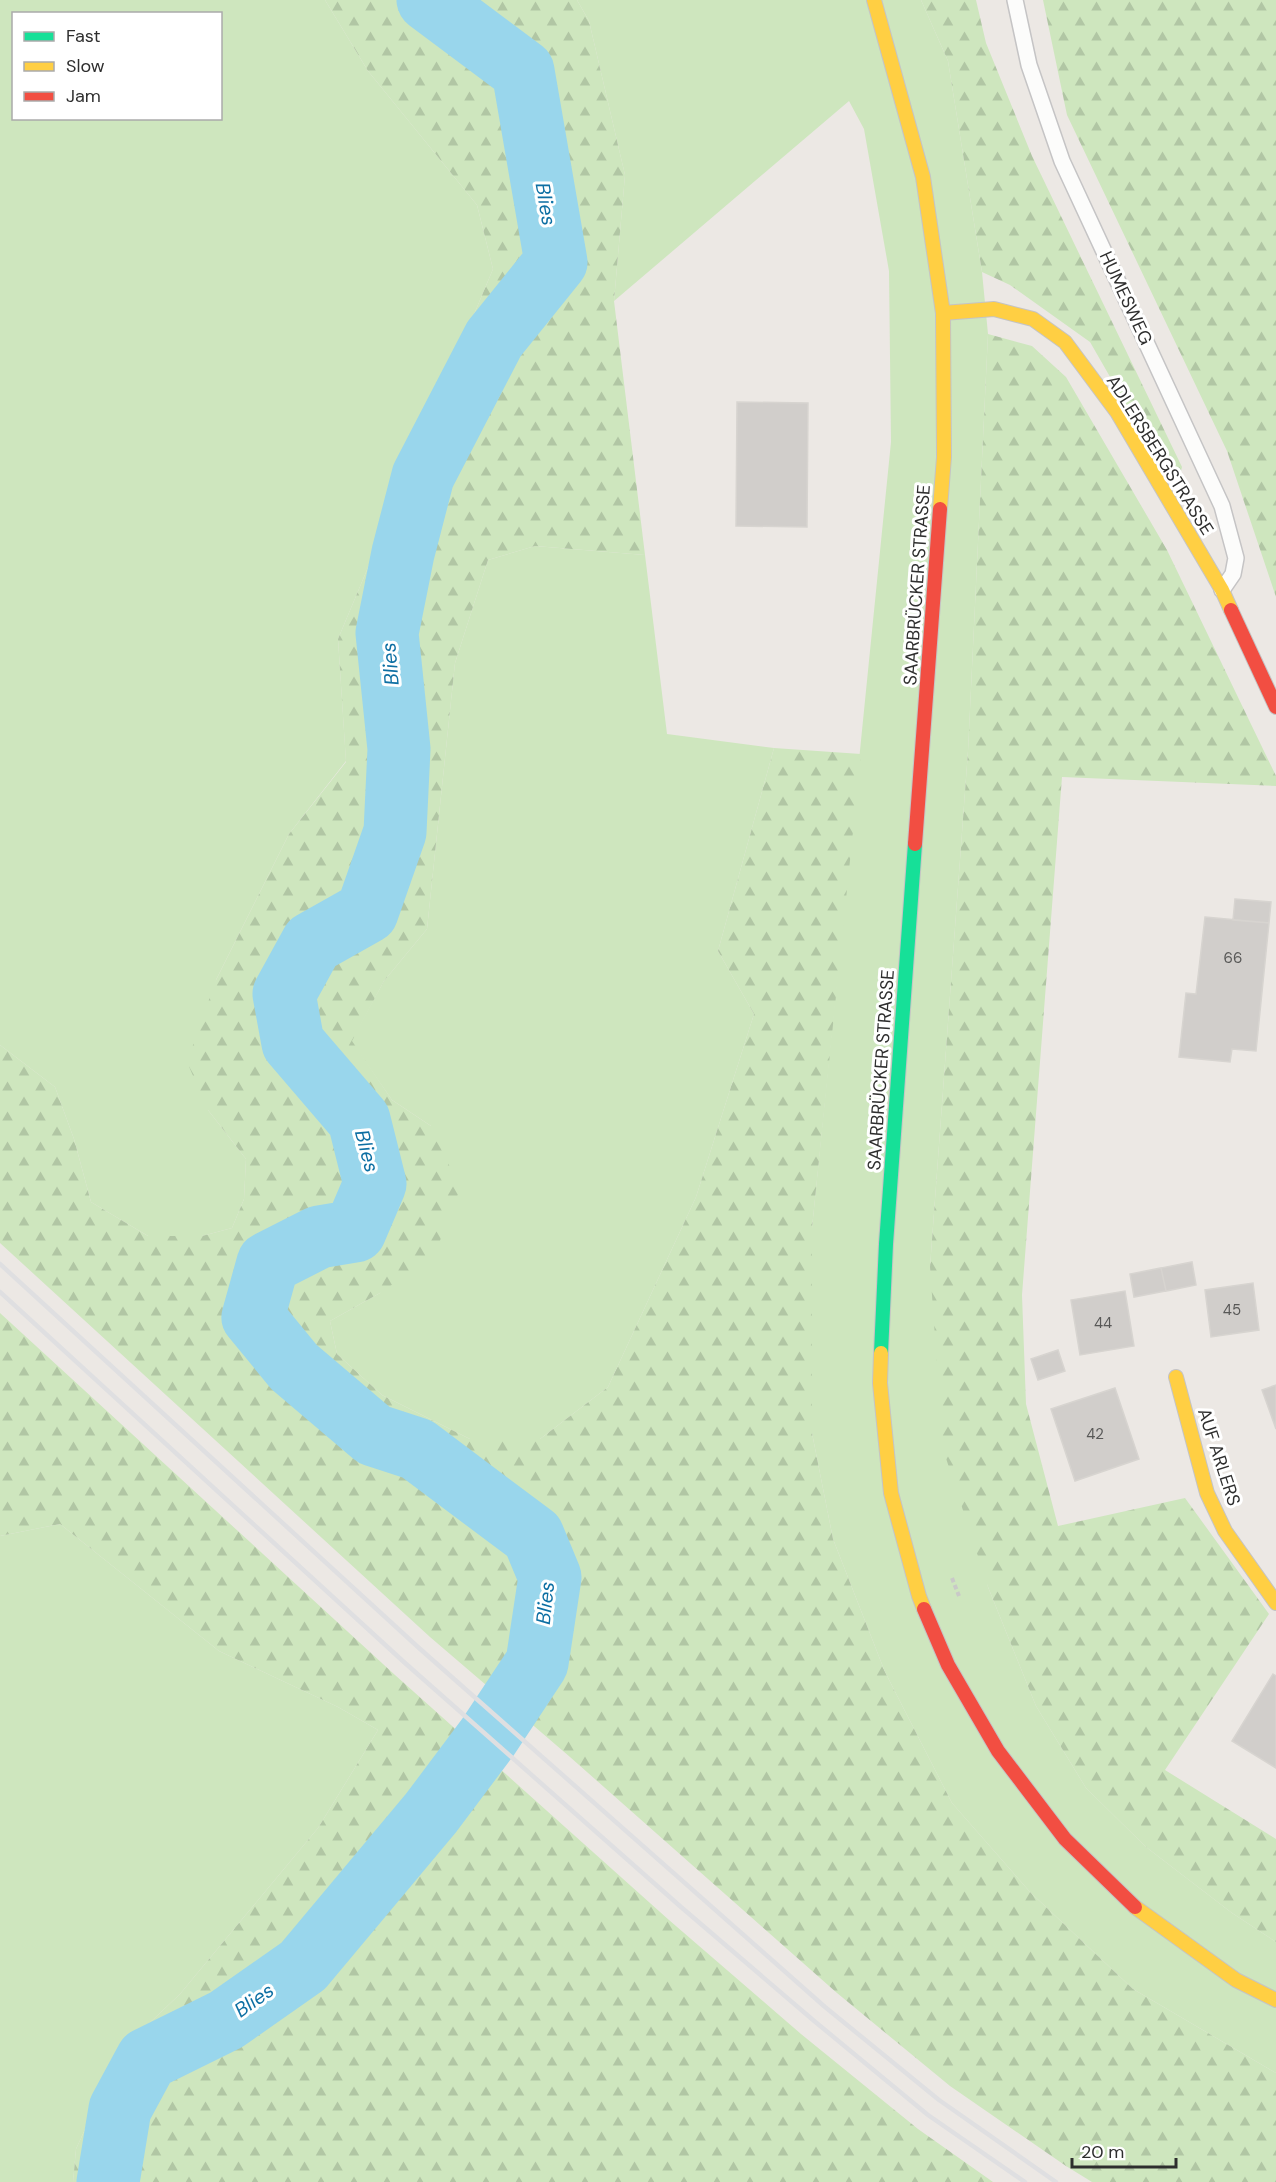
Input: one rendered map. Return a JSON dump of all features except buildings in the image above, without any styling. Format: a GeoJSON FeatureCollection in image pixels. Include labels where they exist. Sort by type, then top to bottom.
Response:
{"type":"FeatureCollection","features":[{"type":"Feature","properties":{"kind":"main road","name":"SAARBRÜCKER STRASSE"},"geometry":{"type":"LineString","coordinates":[[874,0],[923,177],[943,313],[944,457],[888,1220],[880,1383],[891,1492],[919,1596],[948,1665],[1005,1760],[1065,1839],[1141,1913],[1236,1980],[1276,2000]]}},
{"type":"Feature","properties":{"kind":"main road","name":"ADLERSBERGSTRASSE"},"geometry":{"type":"LineString","coordinates":[[943,313],[994,309],[1033,319],[1065,342],[1117,412],[1222,591],[1276,708]]}},
{"type":"Feature","properties":{"kind":"main road","name":"AUF ARLERS"},"geometry":{"type":"LineString","coordinates":[[1176,1377],[1207,1493],[1225,1531],[1276,1604]]}},
{"type":"Feature","properties":{"kind":"lane","name":"HUMESWEG"},"geometry":{"type":"LineString","coordinates":[[1015,0],[1029,64],[1062,161],[1222,506],[1236,558],[1233,574],[1222,591]]}},
{"type":"Feature","properties":{"kind":"path"},"geometry":{"type":"LineString","coordinates":[[949,1570],[961,1601]]}},
{"type":"Feature","properties":{"kind":"green space"},"geometry":{"type":"Polygon","coordinates":[[[0,0],[325,0],[368,71],[477,205],[493,269],[338,639],[346,761],[289,834],[216,980],[208,1110],[246,1159],[244,1199],[232,1228],[202,1236],[148,1236],[91,1202],[74,1139],[55,1087],[0,1045],[0,0]]]}},
{"type":"Feature","properties":{"kind":"green space"},"geometry":{"type":"Polygon","coordinates":[[[325,0],[577,0],[589,21],[625,175],[614,301],[645,555],[535,546],[488,560],[455,663],[427,929],[384,981],[352,1041],[392,1100],[431,1126],[460,1189],[434,1256],[380,1293],[330,1321],[337,1354],[382,1395],[470,1439],[540,1439],[608,1387],[696,1197],[754,1014],[718,951],[774,748],[861,754],[812,1228],[812,1433],[833,1539],[885,1672],[952,1803],[1030,1892],[1133,1989],[1276,2073],[1276,2182],[1092,2182],[950,2086],[837,1993],[570,1757],[430,1637],[0,1243],[0,1045],[55,1087],[74,1139],[91,1202],[148,1236],[202,1236],[232,1228],[244,1199],[246,1159],[208,1110],[187,1062],[216,980],[289,834],[346,762],[338,639],[493,269],[477,205],[368,71],[325,0]]]}},
{"type":"Feature","properties":{"kind":"green space"},"geometry":{"type":"Polygon","coordinates":[[[577,0],[921,0],[948,61],[982,272],[988,334],[968,751],[930,1267],[988,1587],[1036,1706],[1086,1788],[1146,1847],[1232,1913],[1276,1942],[1276,2073],[1133,1989],[1030,1892],[952,1803],[885,1672],[833,1539],[812,1433],[812,1228],[891,442],[889,271],[864,129],[849,101],[614,301],[625,175],[589,21],[577,0]]]}},
{"type":"Feature","properties":{"kind":"green space"},"geometry":{"type":"Polygon","coordinates":[[[921,0],[976,0],[986,43],[1032,156],[1182,467],[1179,479],[1167,476],[1090,342],[1010,285],[982,272],[948,61],[921,0]]]}},
{"type":"Feature","properties":{"kind":"green space"},"geometry":{"type":"Polygon","coordinates":[[[1043,0],[1276,0],[1276,597],[1227,451],[1067,115],[1043,0]]]}},
{"type":"Feature","properties":{"kind":"green space"},"geometry":{"type":"Polygon","coordinates":[[[988,334],[1032,346],[1066,377],[1167,550],[1276,776],[1276,786],[1062,777],[1022,1295],[1026,1404],[1058,1526],[1185,1498],[1269,1614],[1165,1770],[1276,1839],[1276,1942],[1232,1913],[1146,1847],[1086,1788],[1036,1706],[988,1587],[943,1449],[930,1267],[968,751],[988,334]]]}},
{"type":"Feature","properties":{"kind":"green space"},"geometry":{"type":"Polygon","coordinates":[[[535,546],[645,555],[667,734],[774,748],[718,951],[754,1014],[696,1197],[608,1387],[540,1439],[470,1439],[382,1395],[337,1354],[330,1321],[380,1293],[431,1126],[392,1100],[351,1041],[384,981],[427,929],[455,663],[488,560],[535,546]]]}},
{"type":"Feature","properties":{"kind":"green space"},"geometry":{"type":"Polygon","coordinates":[[[0,1313],[395,1675],[669,1920],[801,2034],[918,2129],[993,2182],[73,2182],[76,2149],[122,2049],[180,1994],[318,1828],[378,1730],[338,1707],[219,1651],[60,1524],[0,1536],[0,1313]]]}},
{"type":"Feature","properties":{"kind":"green space"},"geometry":{"type":"Polygon","coordinates":[[[60,1524],[219,1651],[338,1707],[378,1730],[318,1828],[180,1994],[122,2049],[76,2149],[73,2182],[0,2182],[0,1536],[60,1524]]]}},
{"type":"Feature","properties":{"kind":"waterway","name":"Blies"},"geometry":{"type":"LineString","coordinates":[[108,2182],[120,2109],[147,2059],[226,2020],[303,1966],[431,1813],[488,1737],[537,1663],[550,1577],[533,1536],[417,1449],[374,1435],[294,1367],[253,1317],[268,1263],[319,1237],[355,1231],[375,1184],[359,1120],[293,1043],[284,994],[312,943],[367,912],[395,832],[399,749],[387,633],[403,553],[423,476],[494,339],[556,262],[523,71],[428,0]]}},
{"type":"Feature","properties":{"kind":"railway"},"geometry":{"type":"LineString","coordinates":[[0,1264],[419,1648],[825,2007],[939,2100],[1056,2182]]}},
{"type":"Feature","properties":{"kind":"railway"},"geometry":{"type":"LineString","coordinates":[[0,1292],[405,1663],[681,1907],[928,2115],[1025,2182]]}},
{"type":"Feature","properties":{"kind":"traffic: fast"},"geometry":{"type":"LineString","coordinates":[[881,1353],[886,1244],[915,844]]}},
{"type":"Feature","properties":{"kind":"traffic: slow"},"geometry":{"type":"LineString","coordinates":[[874,0],[923,177],[943,313],[944,457],[940,509]]}},
{"type":"Feature","properties":{"kind":"traffic: slow"},"geometry":{"type":"LineString","coordinates":[[943,313],[994,309],[1033,319],[1065,342],[1117,412],[1222,590],[1231,610]]}},
{"type":"Feature","properties":{"kind":"traffic: slow"},"geometry":{"type":"LineString","coordinates":[[881,1353],[880,1383],[891,1493],[924,1609]]}},
{"type":"Feature","properties":{"kind":"traffic: slow"},"geometry":{"type":"LineString","coordinates":[[1176,1377],[1207,1493],[1225,1531],[1276,1603]]}},
{"type":"Feature","properties":{"kind":"traffic: slow"},"geometry":{"type":"LineString","coordinates":[[1135,1907],[1236,1980],[1276,2000]]}},
{"type":"Feature","properties":{"kind":"traffic: jam"},"geometry":{"type":"LineString","coordinates":[[915,844],[940,509]]}},
{"type":"Feature","properties":{"kind":"traffic: jam"},"geometry":{"type":"LineString","coordinates":[[1231,610],[1276,707]]}},
{"type":"Feature","properties":{"kind":"traffic: jam"},"geometry":{"type":"LineString","coordinates":[[924,1609],[948,1665],[998,1751],[1065,1839],[1135,1907]]}}]}
